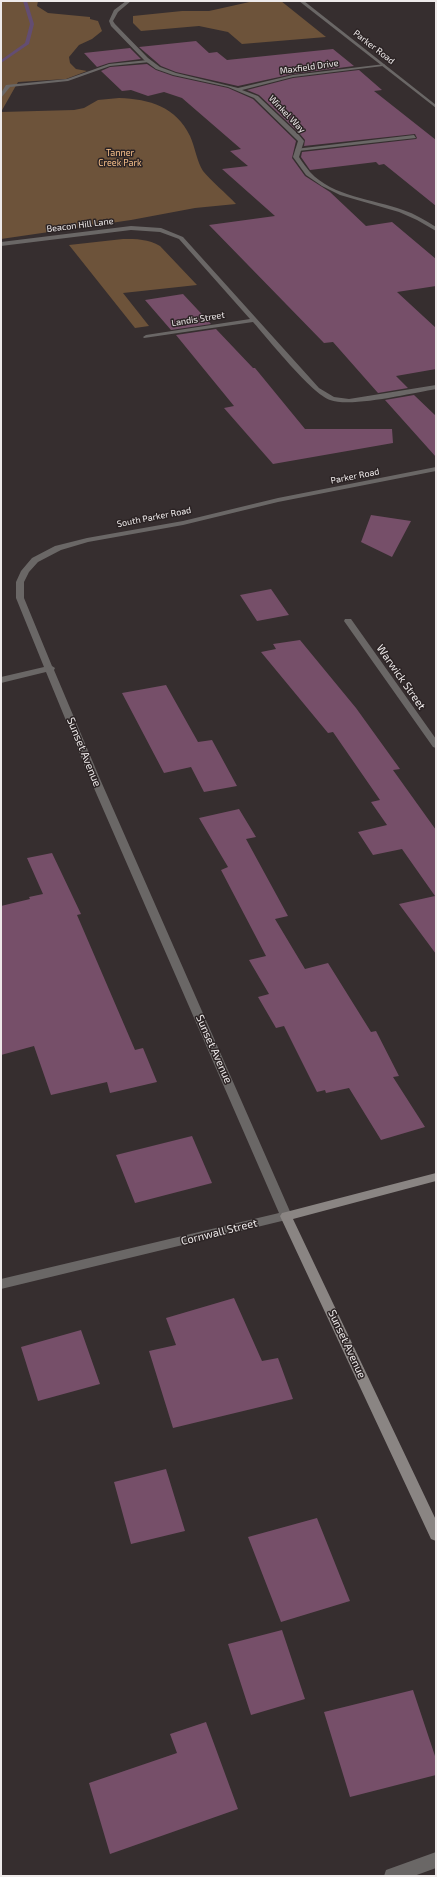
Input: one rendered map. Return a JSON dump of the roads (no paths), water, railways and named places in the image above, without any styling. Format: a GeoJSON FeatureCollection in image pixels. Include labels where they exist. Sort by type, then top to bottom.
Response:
{"type":"FeatureCollection","features":[{"type":"Feature","properties":{"kind":"main road","name":"Cornwall Street"},"geometry":{"type":"LineString","coordinates":[[286,1216],[436,1177]]}},
{"type":"Feature","properties":{"kind":"main road","name":"Sunset Avenue"},"geometry":{"type":"LineString","coordinates":[[286,1216],[436,1535]]}},
{"type":"Feature","properties":{"kind":"street","name":"Winkel Way"},"geometry":{"type":"LineString","coordinates":[[129,1],[116,11],[112,20],[113,25],[148,61],[158,68],[175,74],[239,90],[260,99],[301,141],[296,157],[302,169],[322,184],[360,200],[418,216],[436,228]]}},
{"type":"Feature","properties":{"kind":"street","name":"Parker Road"},"geometry":{"type":"LineString","coordinates":[[301,1],[436,107]]}},
{"type":"Feature","properties":{"kind":"street"},"geometry":{"type":"LineString","coordinates":[[1,98],[8,86],[13,84],[68,80],[109,65],[148,61]]}},
{"type":"Feature","properties":{"kind":"street","name":"Maxfield Drive"},"geometry":{"type":"LineString","coordinates":[[239,90],[293,76],[383,65]]}},
{"type":"Feature","properties":{"kind":"street"},"geometry":{"type":"LineString","coordinates":[[298,149],[414,137]]}},
{"type":"Feature","properties":{"kind":"street","name":"Beacon Hill Lane"},"geometry":{"type":"LineString","coordinates":[[1,244],[131,228],[161,230],[181,238],[253,320]]}},
{"type":"Feature","properties":{"kind":"street"},"geometry":{"type":"LineString","coordinates":[[253,320],[317,389],[329,398],[337,401],[349,401],[436,387]]}},
{"type":"Feature","properties":{"kind":"street","name":"Landis Street"},"geometry":{"type":"LineString","coordinates":[[146,336],[253,320]]}},
{"type":"Feature","properties":{"kind":"street","name":"Parker Road"},"geometry":{"type":"LineString","coordinates":[[278,500],[436,469]]}},
{"type":"Feature","properties":{"kind":"street","name":"South Parker Road"},"geometry":{"type":"LineString","coordinates":[[35,560],[48,552],[81,542],[183,523],[278,500]]}},
{"type":"Feature","properties":{"kind":"street","name":"Sunset Avenue"},"geometry":{"type":"LineString","coordinates":[[35,560],[25,571],[20,582],[20,598],[51,668],[95,779],[271,1178],[286,1216]]}},
{"type":"Feature","properties":{"kind":"street","name":"Warwick Street"},"geometry":{"type":"LineString","coordinates":[[348,621],[436,745]]}},
{"type":"Feature","properties":{"kind":"street"},"geometry":{"type":"LineString","coordinates":[[1,680],[51,668]]}},
{"type":"Feature","properties":{"kind":"street","name":"Cornwall Street"},"geometry":{"type":"LineString","coordinates":[[1,1284],[286,1216]]}},
{"type":"Feature","properties":{"kind":"street"},"geometry":{"type":"LineString","coordinates":[[392,1876],[436,1860]]}},
{"type":"Feature","properties":{"kind":"waterway"},"geometry":{"type":"LineString","coordinates":[[1,62],[27,44],[32,24],[25,1]]}},
{"type":"Feature","properties":{"kind":"park label","name":"Tanner Creek Park"},"geometry":{"type":"Point","coordinates":[120,158]}}]}
